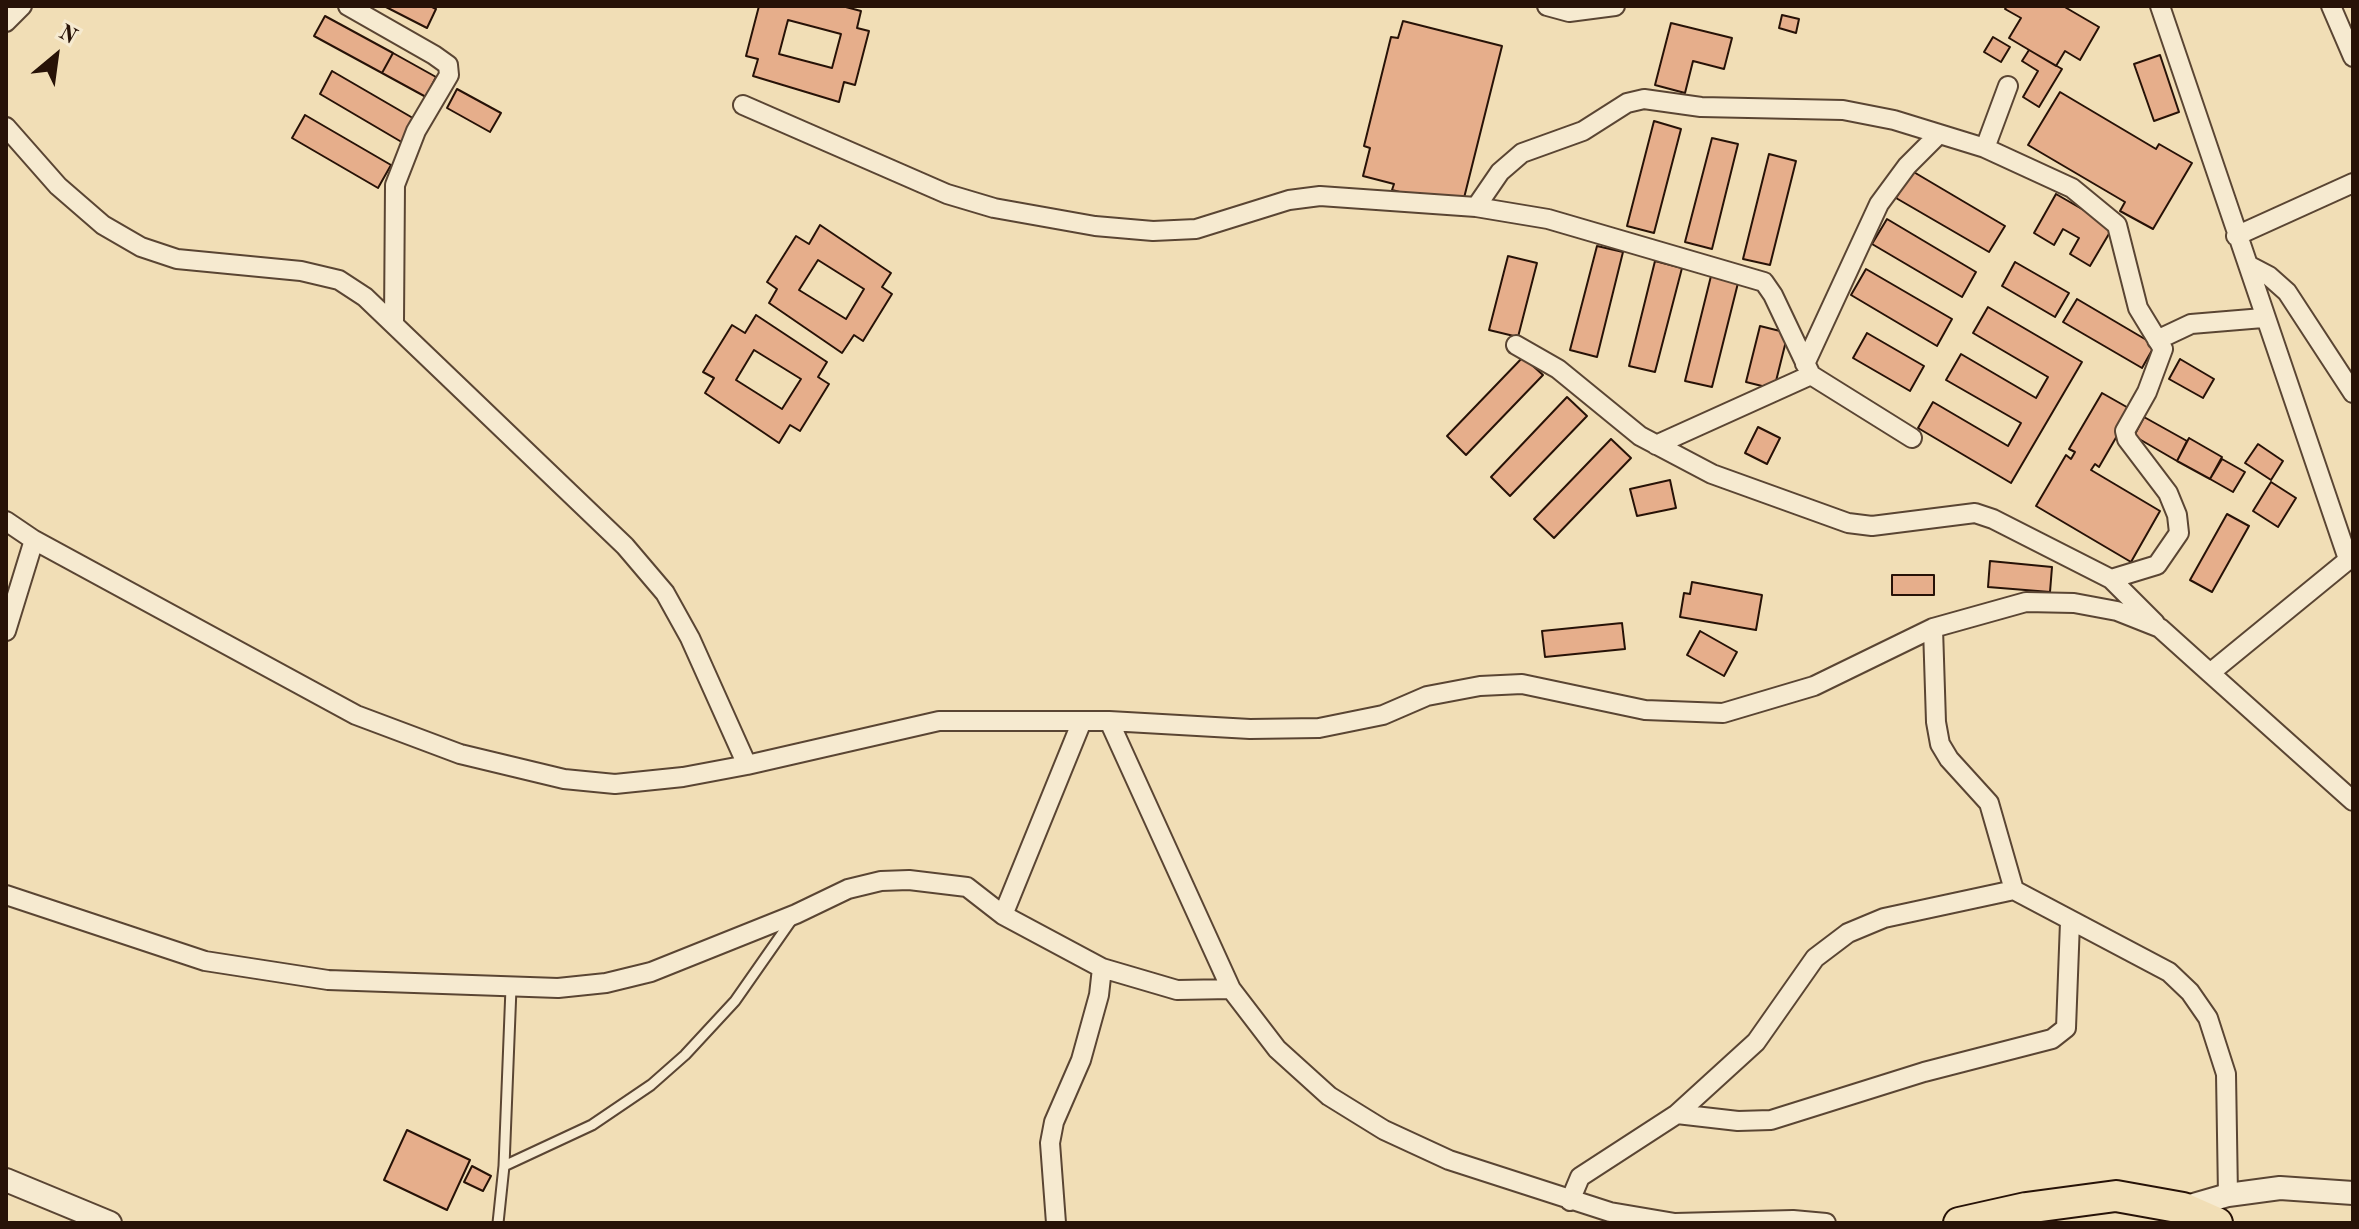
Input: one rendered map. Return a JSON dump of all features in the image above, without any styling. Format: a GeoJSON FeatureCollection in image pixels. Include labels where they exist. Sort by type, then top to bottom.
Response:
{"type":"FeatureCollection","features":[{"type":"Feature","properties":{"kind":"highway"},"geometry":{"type":"LineString","coordinates":[[1959,1223],[2018,1216],[2116,1196],[2181,1216],[2217,1223]]}},
{"type":"Feature","properties":{"kind":"street"},"geometry":{"type":"LineString","coordinates":[[6,22],[22,6]]}},
{"type":"Feature","properties":{"kind":"street"},"geometry":{"type":"LineString","coordinates":[[348,6],[448,65],[449,75],[416,131],[395,185],[394,322]]}},
{"type":"Feature","properties":{"kind":"street"},"geometry":{"type":"LineString","coordinates":[[1547,6],[1569,12],[1615,6]]}},
{"type":"Feature","properties":{"kind":"street"},"geometry":{"type":"LineString","coordinates":[[2160,6],[2263,318],[2350,558],[2210,673]]}},
{"type":"Feature","properties":{"kind":"street"},"geometry":{"type":"LineString","coordinates":[[2331,6],[2353,57]]}},
{"type":"Feature","properties":{"kind":"street"},"geometry":{"type":"LineString","coordinates":[[1985,148],[2008,86]]}},
{"type":"Feature","properties":{"kind":"street"},"geometry":{"type":"LineString","coordinates":[[1476,207],[1500,172],[1522,153],[1583,131],[1627,103],[1644,99],[1701,107],[1843,110],[1894,120],[1985,148],[2072,188],[2117,225],[2138,308],[2163,349],[2162,360],[2125,431],[2127,439],[2168,493],[2177,515],[2179,533],[2157,565],[2111,579]]}},
{"type":"Feature","properties":{"kind":"street"},"geometry":{"type":"LineString","coordinates":[[743,105],[947,194],[994,208],[1095,226],[1153,231],[1196,229],[1289,200],[1320,196],[1476,207],[1548,219],[1752,276],[1764,282],[1773,295],[1808,370],[1912,438]]}},
{"type":"Feature","properties":{"kind":"street"},"geometry":{"type":"LineString","coordinates":[[6,127],[58,186],[103,225],[141,247],[177,259],[301,271],[339,280],[365,297],[625,546],[665,593],[690,638],[747,765]]}},
{"type":"Feature","properties":{"kind":"street"},"geometry":{"type":"LineString","coordinates":[[1656,445],[1808,370],[1879,204],[1907,166],[1939,134]]}},
{"type":"Feature","properties":{"kind":"street"},"geometry":{"type":"LineString","coordinates":[[2236,236],[2353,183]]}},
{"type":"Feature","properties":{"kind":"street"},"geometry":{"type":"LineString","coordinates":[[2248,265],[2269,276],[2287,292],[2353,393]]}},
{"type":"Feature","properties":{"kind":"street"},"geometry":{"type":"LineString","coordinates":[[2157,340],[2191,324],[2263,318]]}},
{"type":"Feature","properties":{"kind":"street"},"geometry":{"type":"LineString","coordinates":[[1516,345],[1558,369],[1624,425],[1656,445],[1751,490],[1848,523],[1872,526],[1975,513],[1993,519],[2111,579],[2160,628],[2353,801]]}},
{"type":"Feature","properties":{"kind":"street"},"geometry":{"type":"LineString","coordinates":[[6,521],[34,540],[356,715],[460,754],[564,779],[615,784],[683,777],[747,765],[939,721],[1109,721],[1250,729],[1319,728],[1383,715],[1427,696],[1480,686],[1522,684],[1645,710],[1723,713],[1814,686],[1933,628],[2026,602],[2074,603],[2117,611],[2160,628]]}},
{"type":"Feature","properties":{"kind":"street"},"geometry":{"type":"LineString","coordinates":[[6,631],[34,540]]}},
{"type":"Feature","properties":{"kind":"street"},"geometry":{"type":"LineString","coordinates":[[1933,628],[1936,722],[1940,744],[1949,759],[1989,803],[2014,890]]}},
{"type":"Feature","properties":{"kind":"street"},"geometry":{"type":"LineString","coordinates":[[1003,915],[1082,721]]}},
{"type":"Feature","properties":{"kind":"street"},"geometry":{"type":"LineString","coordinates":[[1109,721],[1231,989],[1293,1066],[1354,1112],[1449,1160],[1570,1201],[1633,1217],[1675,1223],[1793,1220],[1826,1223]]}},
{"type":"Feature","properties":{"kind":"street"},"geometry":{"type":"LineString","coordinates":[[6,895],[205,961],[328,980],[511,988],[581,987],[627,979],[796,914],[848,889],[881,881],[909,880],[967,887],[1003,915],[1102,968],[1177,990],[1231,989]]}},
{"type":"Feature","properties":{"kind":"street"},"geometry":{"type":"LineString","coordinates":[[1570,1201],[1580,1177],[1677,1114],[1756,1042],[1815,958],[1848,933],[1884,918],[2014,890],[2169,972],[2190,992],[2208,1018],[2226,1074],[2228,1195]]}},
{"type":"Feature","properties":{"kind":"street"},"geometry":{"type":"LineString","coordinates":[[1677,1114],[1738,1121],[1771,1120],[1924,1072],[2052,1039],[2066,1028],[2070,922]]}},
{"type":"Feature","properties":{"kind":"street"},"geometry":{"type":"LineString","coordinates":[[1056,1223],[1050,1143],[1054,1122],[1081,1060],[1099,995],[1102,968]]}},
{"type":"Feature","properties":{"kind":"street"},"geometry":{"type":"LineString","coordinates":[[6,1180],[110,1223]]}},
{"type":"Feature","properties":{"kind":"street"},"geometry":{"type":"LineString","coordinates":[[2181,1216],[2228,1195],[2280,1188],[2353,1193]]}},
{"type":"Feature","properties":{"kind":"lane"},"geometry":{"type":"LineString","coordinates":[[504,1166],[592,1125],[651,1085],[685,1055],[735,1001],[796,914]]}},
{"type":"Feature","properties":{"kind":"lane"},"geometry":{"type":"LineString","coordinates":[[498,1223],[504,1166],[511,988]]}},
{"type":"Feature","properties":{"kind":"building"},"geometry":{"type":"Polygon","coordinates":[[[384,6],[430,6],[436,9],[427,28],[384,6]]]}},
{"type":"Feature","properties":{"kind":"building"},"geometry":{"type":"Polygon","coordinates":[[[759,6],[842,6],[861,11],[857,28],[869,31],[855,85],[844,82],[839,102],[753,76],[758,59],[746,56],[759,6]],[[788,20],[779,54],[832,68],[841,34],[788,20]]]}},
{"type":"Feature","properties":{"kind":"building"},"geometry":{"type":"Polygon","coordinates":[[[2007,6],[2063,6],[2099,27],[2080,60],[2065,51],[2056,66],[2009,38],[2021,18],[2005,9],[2007,6]]]}},
{"type":"Feature","properties":{"kind":"building"},"geometry":{"type":"Polygon","coordinates":[[[1782,15],[1799,19],[1796,33],[1779,28],[1782,15]]]}},
{"type":"Feature","properties":{"kind":"building"},"geometry":{"type":"Polygon","coordinates":[[[325,16],[393,53],[382,73],[314,36],[325,16]]]}},
{"type":"Feature","properties":{"kind":"building"},"geometry":{"type":"Polygon","coordinates":[[[1403,21],[1502,46],[1464,198],[1456,196],[1453,206],[1392,190],[1394,184],[1363,176],[1370,148],[1364,146],[1391,37],[1398,38],[1403,21]]]}},
{"type":"Feature","properties":{"kind":"building"},"geometry":{"type":"Polygon","coordinates":[[[1671,23],[1732,38],[1724,69],[1693,61],[1685,93],[1655,85],[1671,23]]]}},
{"type":"Feature","properties":{"kind":"building"},"geometry":{"type":"Polygon","coordinates":[[[1993,37],[2010,47],[2001,62],[1984,52],[1993,37]]]}},
{"type":"Feature","properties":{"kind":"building"},"geometry":{"type":"Polygon","coordinates":[[[2029,50],[2062,69],[2039,107],[2023,97],[2038,71],[2022,61],[2029,50]]]}},
{"type":"Feature","properties":{"kind":"building"},"geometry":{"type":"Polygon","coordinates":[[[393,53],[436,77],[426,97],[382,73],[393,53]]]}},
{"type":"Feature","properties":{"kind":"building"},"geometry":{"type":"Polygon","coordinates":[[[2160,55],[2179,112],[2154,121],[2134,64],[2160,55]]]}},
{"type":"Feature","properties":{"kind":"building"},"geometry":{"type":"Polygon","coordinates":[[[332,71],[418,121],[405,144],[320,94],[332,71]]]}},
{"type":"Feature","properties":{"kind":"building"},"geometry":{"type":"Polygon","coordinates":[[[457,89],[501,113],[490,132],[447,108],[457,89]]]}},
{"type":"Feature","properties":{"kind":"building"},"geometry":{"type":"Polygon","coordinates":[[[2060,92],[2156,149],[2159,144],[2192,163],[2153,229],[2120,211],[2125,202],[2028,145],[2060,92]]]}},
{"type":"Feature","properties":{"kind":"building"},"geometry":{"type":"Polygon","coordinates":[[[305,115],[391,165],[378,188],[292,138],[305,115]]]}},
{"type":"Feature","properties":{"kind":"building"},"geometry":{"type":"Polygon","coordinates":[[[1654,121],[1681,129],[1654,233],[1627,226],[1654,121]]]}},
{"type":"Feature","properties":{"kind":"building"},"geometry":{"type":"Polygon","coordinates":[[[1712,138],[1738,144],[1712,249],[1685,242],[1712,138]]]}},
{"type":"Feature","properties":{"kind":"building"},"geometry":{"type":"Polygon","coordinates":[[[1769,154],[1796,161],[1770,265],[1743,259],[1769,154]]]}},
{"type":"Feature","properties":{"kind":"building"},"geometry":{"type":"Polygon","coordinates":[[[1912,171],[2005,226],[1989,252],[1896,198],[1912,171]]]}},
{"type":"Feature","properties":{"kind":"building"},"geometry":{"type":"Polygon","coordinates":[[[2056,194],[2113,227],[2090,266],[2070,254],[2079,238],[2063,229],[2054,245],[2034,233],[2056,194]]]}},
{"type":"Feature","properties":{"kind":"building"},"geometry":{"type":"Polygon","coordinates":[[[1887,219],[1976,272],[1962,297],[1872,244],[1887,219]]]}},
{"type":"Feature","properties":{"kind":"building"},"geometry":{"type":"Polygon","coordinates":[[[820,225],[891,273],[882,287],[892,294],[863,341],[854,335],[842,353],[769,303],[777,289],[767,282],[796,236],[809,244],[820,225]],[[818,260],[799,290],[846,319],[864,289],[818,260]]]}},
{"type":"Feature","properties":{"kind":"building"},"geometry":{"type":"Polygon","coordinates":[[[1597,246],[1623,252],[1597,357],[1570,350],[1597,246]]]}},
{"type":"Feature","properties":{"kind":"building"},"geometry":{"type":"Polygon","coordinates":[[[1508,256],[1537,263],[1518,337],[1489,330],[1508,256]]]}},
{"type":"Feature","properties":{"kind":"building"},"geometry":{"type":"Polygon","coordinates":[[[1655,261],[1682,268],[1655,372],[1629,366],[1655,261]]]}},
{"type":"Feature","properties":{"kind":"building"},"geometry":{"type":"Polygon","coordinates":[[[2015,262],[2069,293],[2055,317],[2002,286],[2015,262]]]}},
{"type":"Feature","properties":{"kind":"building"},"geometry":{"type":"Polygon","coordinates":[[[1866,269],[1952,319],[1937,346],[1851,295],[1866,269]]]}},
{"type":"Feature","properties":{"kind":"building"},"geometry":{"type":"Polygon","coordinates":[[[1711,276],[1738,283],[1712,387],[1685,381],[1711,276]]]}},
{"type":"Feature","properties":{"kind":"building"},"geometry":{"type":"Polygon","coordinates":[[[2077,299],[2155,345],[2142,368],[2063,322],[2077,299]]]}},
{"type":"Feature","properties":{"kind":"building"},"geometry":{"type":"Polygon","coordinates":[[[1988,307],[2082,362],[2011,483],[1918,428],[1933,402],[2008,446],[2021,423],[1946,380],[1961,354],[2036,398],[2048,377],[1973,333],[1988,307]]]}},
{"type":"Feature","properties":{"kind":"building"},"geometry":{"type":"Polygon","coordinates":[[[756,315],[827,362],[818,377],[829,384],[800,431],[790,425],[779,443],[705,393],[714,378],[703,372],[732,325],[745,333],[756,315]],[[754,350],[736,380],[782,409],[801,379],[754,350]]]}},
{"type":"Feature","properties":{"kind":"building"},"geometry":{"type":"Polygon","coordinates":[[[1760,326],[1788,333],[1774,389],[1746,382],[1760,326]]]}},
{"type":"Feature","properties":{"kind":"building"},"geometry":{"type":"Polygon","coordinates":[[[1867,333],[1924,366],[1910,391],[1853,358],[1867,333]]]}},
{"type":"Feature","properties":{"kind":"building"},"geometry":{"type":"Polygon","coordinates":[[[1523,357],[1543,375],[1466,455],[1447,436],[1523,357]]]}},
{"type":"Feature","properties":{"kind":"building"},"geometry":{"type":"Polygon","coordinates":[[[2180,359],[2214,379],[2203,398],[2169,379],[2180,359]]]}},
{"type":"Feature","properties":{"kind":"building"},"geometry":{"type":"Polygon","coordinates":[[[2102,393],[2132,410],[2099,467],[2095,464],[2091,470],[2160,511],[2131,562],[2036,506],[2066,455],[2071,459],[2075,452],[2069,449],[2102,393]]]}},
{"type":"Feature","properties":{"kind":"building"},"geometry":{"type":"Polygon","coordinates":[[[1567,397],[1587,416],[1510,496],[1491,477],[1567,397]]]}},
{"type":"Feature","properties":{"kind":"building"},"geometry":{"type":"Polygon","coordinates":[[[2144,417],[2187,441],[2177,461],[2134,436],[2144,417]]]}},
{"type":"Feature","properties":{"kind":"building"},"geometry":{"type":"Polygon","coordinates":[[[1758,427],[1780,438],[1767,464],[1745,453],[1758,427]]]}},
{"type":"Feature","properties":{"kind":"building"},"geometry":{"type":"Polygon","coordinates":[[[2189,438],[2222,457],[2210,479],[2177,461],[2189,438]]]}},
{"type":"Feature","properties":{"kind":"building"},"geometry":{"type":"Polygon","coordinates":[[[1611,439],[1631,458],[1554,538],[1534,519],[1611,439]]]}},
{"type":"Feature","properties":{"kind":"building"},"geometry":{"type":"Polygon","coordinates":[[[2258,444],[2283,461],[2271,480],[2245,463],[2258,444]]]}},
{"type":"Feature","properties":{"kind":"building"},"geometry":{"type":"Polygon","coordinates":[[[2222,459],[2245,472],[2233,492],[2210,479],[2222,459]]]}},
{"type":"Feature","properties":{"kind":"building"},"geometry":{"type":"Polygon","coordinates":[[[1670,480],[1676,508],[1637,516],[1630,489],[1670,480]]]}},
{"type":"Feature","properties":{"kind":"building"},"geometry":{"type":"Polygon","coordinates":[[[2271,482],[2296,498],[2278,527],[2253,511],[2271,482]]]}},
{"type":"Feature","properties":{"kind":"building"},"geometry":{"type":"Polygon","coordinates":[[[2227,514],[2249,526],[2212,592],[2190,580],[2227,514]]]}},
{"type":"Feature","properties":{"kind":"building"},"geometry":{"type":"Polygon","coordinates":[[[1990,561],[2052,567],[2050,592],[1988,587],[1990,561]]]}},
{"type":"Feature","properties":{"kind":"building"},"geometry":{"type":"Polygon","coordinates":[[[1892,575],[1934,575],[1934,595],[1892,595],[1892,575]]]}},
{"type":"Feature","properties":{"kind":"building"},"geometry":{"type":"Polygon","coordinates":[[[1692,582],[1762,595],[1756,630],[1680,617],[1684,593],[1690,594],[1692,582]]]}},
{"type":"Feature","properties":{"kind":"building"},"geometry":{"type":"Polygon","coordinates":[[[1622,623],[1625,649],[1545,657],[1542,631],[1622,623]]]}},
{"type":"Feature","properties":{"kind":"building"},"geometry":{"type":"Polygon","coordinates":[[[1700,631],[1737,652],[1724,676],[1687,655],[1700,631]]]}},
{"type":"Feature","properties":{"kind":"building"},"geometry":{"type":"Polygon","coordinates":[[[407,1130],[470,1160],[447,1210],[384,1180],[407,1130]]]}},
{"type":"Feature","properties":{"kind":"building"},"geometry":{"type":"Polygon","coordinates":[[[472,1166],[491,1176],[483,1191],[464,1182],[472,1166]]]}}]}
